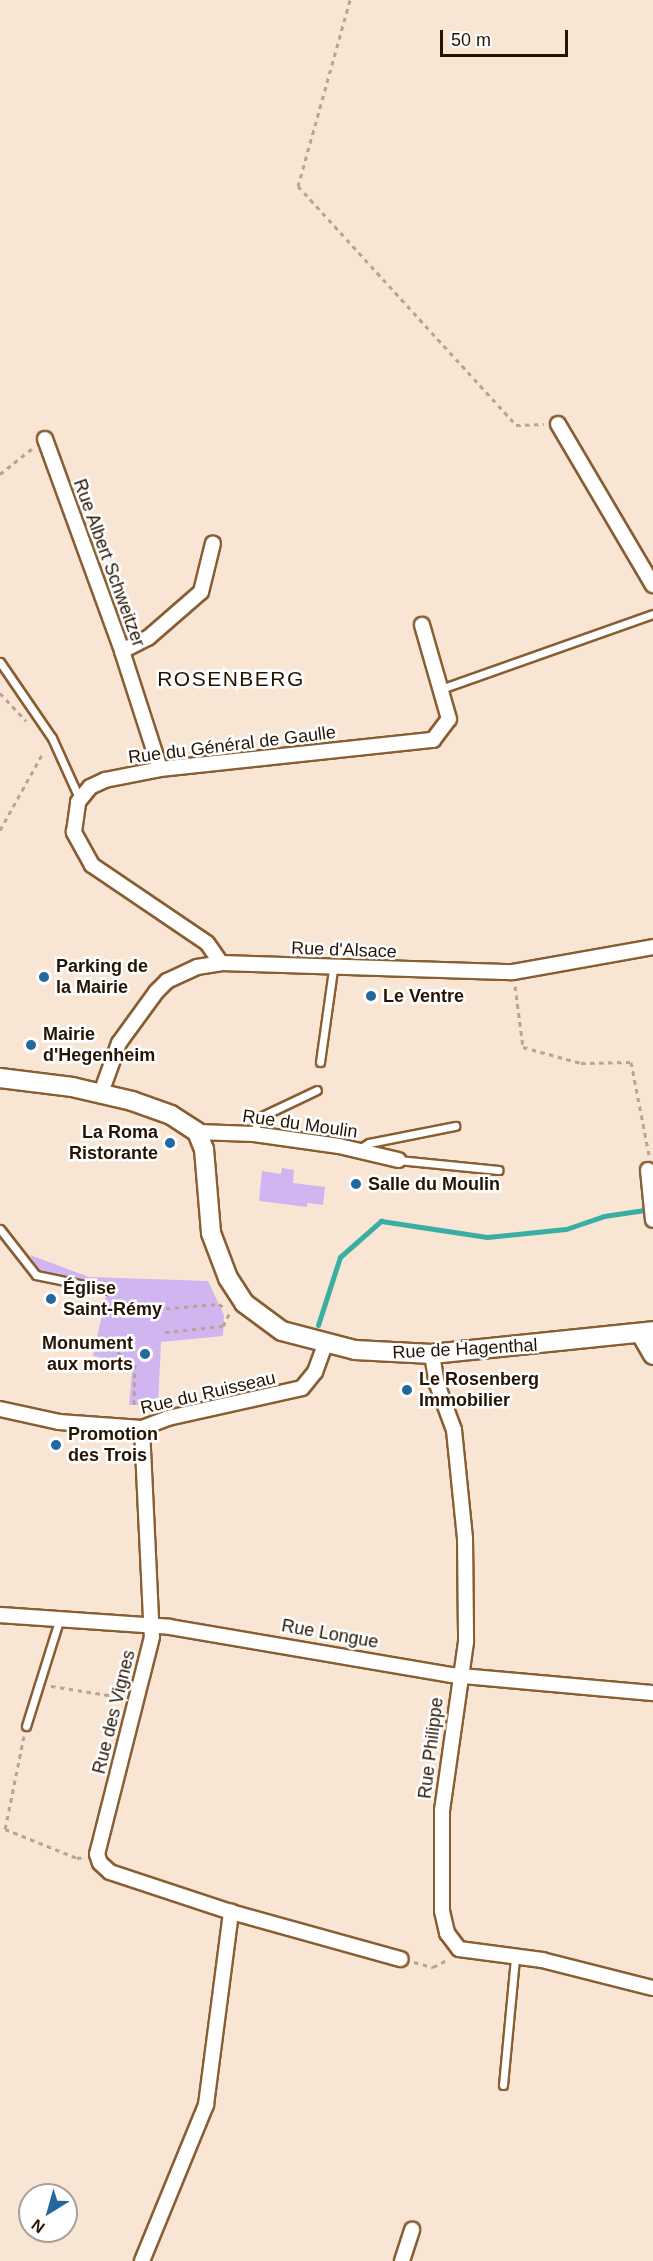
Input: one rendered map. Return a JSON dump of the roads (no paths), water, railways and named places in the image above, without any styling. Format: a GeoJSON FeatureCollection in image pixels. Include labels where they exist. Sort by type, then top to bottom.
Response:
{"type":"FeatureCollection","features":[{"type":"Feature","properties":{"kind":"main road"},"geometry":{"type":"LineString","coordinates":[[0,1078],[101,1093],[171,1115],[197,1132]]}},
{"type":"Feature","properties":{"kind":"main road","name":"Rue de Hagenthal"},"geometry":{"type":"LineString","coordinates":[[197,1132],[204,1149],[210,1233],[237,1308],[282,1331],[325,1344],[386,1353],[432,1354],[647,1332]]}},
{"type":"Feature","properties":{"kind":"main road"},"geometry":{"type":"LineString","coordinates":[[647,1332],[653,1355]]}},
{"type":"Feature","properties":{"kind":"street"},"geometry":{"type":"LineString","coordinates":[[558,424],[653,585]]}},
{"type":"Feature","properties":{"kind":"street","name":"Rue Albert Schweitzer"},"geometry":{"type":"LineString","coordinates":[[45,439],[122,651],[160,769]]}},
{"type":"Feature","properties":{"kind":"street"},"geometry":{"type":"LineString","coordinates":[[122,651],[148,638],[201,592],[213,543]]}},
{"type":"Feature","properties":{"kind":"street","name":"Rue du Général de Gaulle"},"geometry":{"type":"LineString","coordinates":[[80,800],[90,787],[105,780],[160,769],[433,740],[449,718],[422,625]]}},
{"type":"Feature","properties":{"kind":"street"},"geometry":{"type":"LineString","coordinates":[[80,800],[74,832],[92,865],[207,943],[221,963]]}},
{"type":"Feature","properties":{"kind":"street","name":"Rue d'Alsace"},"geometry":{"type":"LineString","coordinates":[[101,1093],[119,1043],[156,992],[167,981],[197,967],[221,963],[333,969],[513,972],[653,947]]}},
{"type":"Feature","properties":{"kind":"street","name":"Rue du Moulin"},"geometry":{"type":"LineString","coordinates":[[197,1132],[254,1134],[358,1149],[398,1160]]}},
{"type":"Feature","properties":{"kind":"street"},"geometry":{"type":"LineString","coordinates":[[648,1170],[652,1213]]}},
{"type":"Feature","properties":{"kind":"street","name":"Rue du Ruisseau"},"geometry":{"type":"LineString","coordinates":[[0,1409],[59,1422],[142,1428],[168,1418],[302,1388],[315,1372],[325,1344]]}},
{"type":"Feature","properties":{"kind":"street","name":"Rue Philippe"},"geometry":{"type":"LineString","coordinates":[[432,1354],[437,1384],[454,1430],[461,1477],[466,1642],[459,1674],[442,1810],[442,1911],[447,1933],[459,1949],[515,1957]]}},
{"type":"Feature","properties":{"kind":"street","name":"Rue des Vignes"},"geometry":{"type":"LineString","coordinates":[[142,1428],[152,1625],[97,1854],[100,1863],[110,1872],[231,1912]]}},
{"type":"Feature","properties":{"kind":"street","name":"Rue Longue"},"geometry":{"type":"LineString","coordinates":[[0,1615],[59,1621],[152,1625],[298,1646],[459,1674],[653,1693]]}},
{"type":"Feature","properties":{"kind":"street"},"geometry":{"type":"LineString","coordinates":[[142,2261],[206,2105],[231,1912],[401,1959]]}},
{"type":"Feature","properties":{"kind":"street"},"geometry":{"type":"LineString","coordinates":[[515,1957],[653,1988]]}},
{"type":"Feature","properties":{"kind":"street"},"geometry":{"type":"LineString","coordinates":[[402,2261],[412,2230]]}},
{"type":"Feature","properties":{"kind":"lane"},"geometry":{"type":"LineString","coordinates":[[441,689],[653,614]]}},
{"type":"Feature","properties":{"kind":"lane"},"geometry":{"type":"LineString","coordinates":[[0,662],[52,738],[80,800]]}},
{"type":"Feature","properties":{"kind":"lane"},"geometry":{"type":"LineString","coordinates":[[320,1062],[333,969]]}},
{"type":"Feature","properties":{"kind":"lane"},"geometry":{"type":"LineString","coordinates":[[254,1134],[258,1118],[317,1090]]}},
{"type":"Feature","properties":{"kind":"lane"},"geometry":{"type":"LineString","coordinates":[[358,1149],[369,1143],[455,1126]]}},
{"type":"Feature","properties":{"kind":"lane"},"geometry":{"type":"LineString","coordinates":[[398,1160],[499,1170]]}},
{"type":"Feature","properties":{"kind":"lane"},"geometry":{"type":"LineString","coordinates":[[0,1229],[36,1275],[109,1290]]}},
{"type":"Feature","properties":{"kind":"lane"},"geometry":{"type":"LineString","coordinates":[[26,1726],[59,1621]]}},
{"type":"Feature","properties":{"kind":"lane"},"geometry":{"type":"LineString","coordinates":[[503,2085],[515,1957]]}},
{"type":"Feature","properties":{"kind":"waterway"},"geometry":{"type":"LineString","coordinates":[[318,1325],[340,1257],[381,1221],[487,1237],[566,1229],[604,1216],[651,1209]]}},
{"type":"Feature","properties":{"kind":"place","name":"Parking de la Mairie"},"geometry":{"type":"Point","coordinates":[44,977]}},
{"type":"Feature","properties":{"kind":"place","name":"Le Ventre"},"geometry":{"type":"Point","coordinates":[371,996]}},
{"type":"Feature","properties":{"kind":"place","name":"Mairie d'Hegenheim"},"geometry":{"type":"Point","coordinates":[31,1045]}},
{"type":"Feature","properties":{"kind":"place","name":"La Roma Ristorante"},"geometry":{"type":"Point","coordinates":[170,1143]}},
{"type":"Feature","properties":{"kind":"place","name":"Salle du Moulin"},"geometry":{"type":"Point","coordinates":[356,1184]}},
{"type":"Feature","properties":{"kind":"place","name":"Église Saint-Rémy"},"geometry":{"type":"Point","coordinates":[51,1299]}},
{"type":"Feature","properties":{"kind":"place","name":"Monument aux morts"},"geometry":{"type":"Point","coordinates":[145,1354]}},
{"type":"Feature","properties":{"kind":"place","name":"Le Rosenberg Immobilier"},"geometry":{"type":"Point","coordinates":[407,1390]}},
{"type":"Feature","properties":{"kind":"place","name":"Promotion des Trois"},"geometry":{"type":"Point","coordinates":[56,1445]}},
{"type":"Feature","properties":{"kind":"district","name":"ROSENBERG"},"geometry":{"type":"Point","coordinates":[231,679]}}]}
